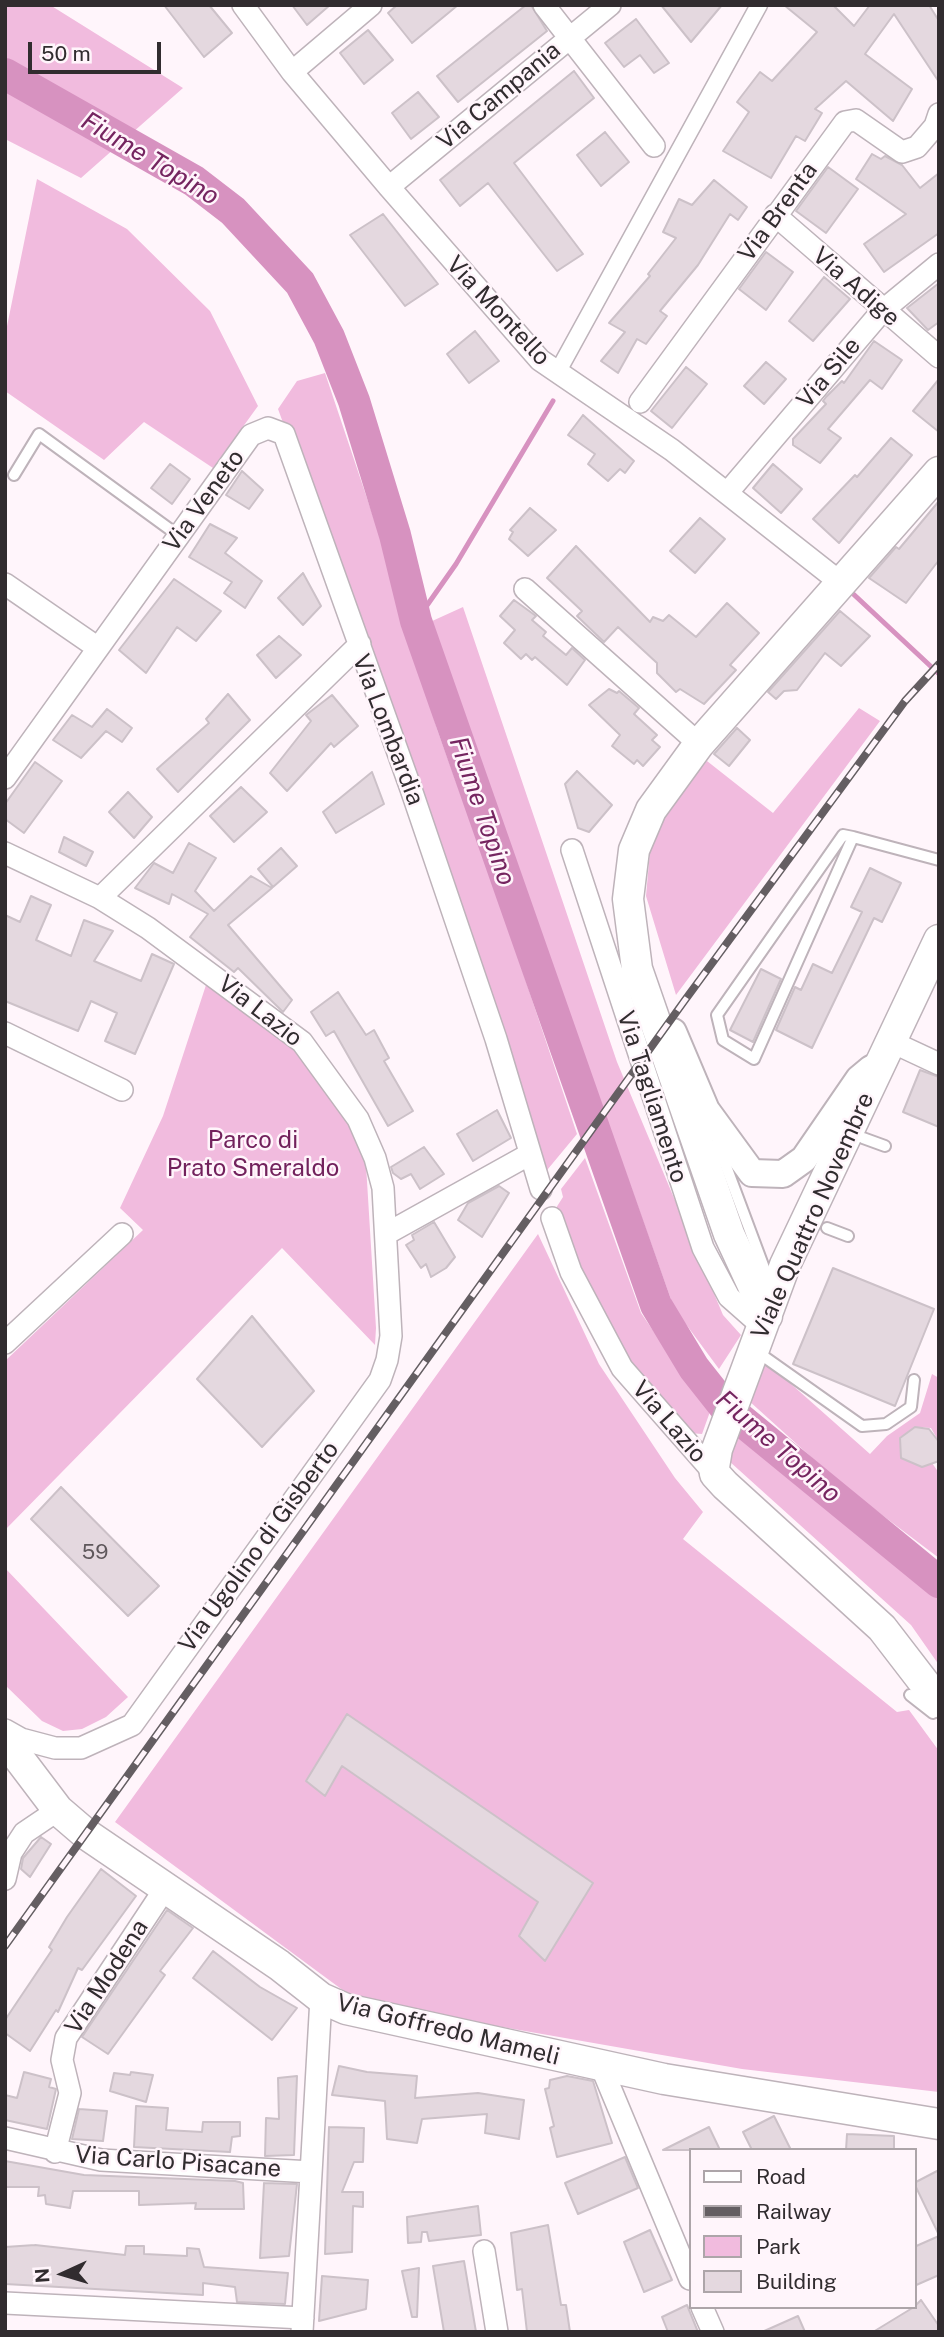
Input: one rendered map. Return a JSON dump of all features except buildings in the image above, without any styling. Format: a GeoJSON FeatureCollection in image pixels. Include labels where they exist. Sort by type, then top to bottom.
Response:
{"type":"FeatureCollection","features":[{"type":"Feature","properties":{"kind":"main road","name":"Via Tagliamento"},"geometry":{"type":"LineString","coordinates":[[764,1322],[729,1234],[637,969],[628,899],[634,850],[651,810],[699,744],[939,472]]}},
{"type":"Feature","properties":{"kind":"main road","name":"Viale Quattro Novembre"},"geometry":{"type":"LineString","coordinates":[[716,1462],[764,1322],[939,940]]}},
{"type":"Feature","properties":{"kind":"main road"},"geometry":{"type":"LineString","coordinates":[[716,1462],[882,1628],[939,1702]]}},
{"type":"Feature","properties":{"kind":"main road","name":"Via Goffredo Mameli"},"geometry":{"type":"LineString","coordinates":[[5,1740],[58,1810],[279,1965],[321,1998],[346,2009],[601,2066],[838,2110],[939,2124]]}},
{"type":"Feature","properties":{"kind":"street","name":"Via Montello"},"geometry":{"type":"LineString","coordinates":[[243,5],[292,72],[388,187],[548,367],[672,450],[841,583]]}},
{"type":"Feature","properties":{"kind":"street"},"geometry":{"type":"LineString","coordinates":[[292,72],[371,5]]}},
{"type":"Feature","properties":{"kind":"street"},"geometry":{"type":"LineString","coordinates":[[544,5],[654,146]]}},
{"type":"Feature","properties":{"kind":"street","name":"Via Campania"},"geometry":{"type":"LineString","coordinates":[[388,187],[610,5]]}},
{"type":"Feature","properties":{"kind":"street"},"geometry":{"type":"LineString","coordinates":[[548,367],[759,5]]}},
{"type":"Feature","properties":{"kind":"street","name":"Via Brenta"},"geometry":{"type":"LineString","coordinates":[[640,402],[845,122],[856,120],[902,152],[916,147],[935,126],[939,114]]}},
{"type":"Feature","properties":{"kind":"street","name":"Via Adige"},"geometry":{"type":"LineString","coordinates":[[775,215],[882,311],[939,357]]}},
{"type":"Feature","properties":{"kind":"street","name":"Via Sile"},"geometry":{"type":"LineString","coordinates":[[728,492],[882,311],[939,264]]}},
{"type":"Feature","properties":{"kind":"street","name":"Via Veneto"},"geometry":{"type":"LineString","coordinates":[[5,778],[251,435],[258,429],[277,430],[284,435],[360,644]]}},
{"type":"Feature","properties":{"kind":"street"},"geometry":{"type":"LineString","coordinates":[[5,584],[98,648]]}},
{"type":"Feature","properties":{"kind":"street"},"geometry":{"type":"LineString","coordinates":[[525,589],[699,744]]}},
{"type":"Feature","properties":{"kind":"street","name":"Via Lombardia"},"geometry":{"type":"LineString","coordinates":[[100,898],[360,644],[496,1039],[530,1154]]}},
{"type":"Feature","properties":{"kind":"street","name":"Via Tagliamento"},"geometry":{"type":"LineString","coordinates":[[572,850],[702,1248],[729,1297],[764,1322]]}},
{"type":"Feature","properties":{"kind":"street","name":"Via Lazio"},"geometry":{"type":"LineString","coordinates":[[5,853],[100,898],[183,952],[302,1042],[358,1119],[375,1158],[383,1188],[386,1234]]}},
{"type":"Feature","properties":{"kind":"street","name":"Via Tagliamento"},"geometry":{"type":"LineString","coordinates":[[633,944],[648,971],[706,1110],[752,1173],[783,1174],[804,1158],[859,1079],[886,1052]]}},
{"type":"Feature","properties":{"kind":"street"},"geometry":{"type":"LineString","coordinates":[[5,1032],[122,1090]]}},
{"type":"Feature","properties":{"kind":"street"},"geometry":{"type":"LineString","coordinates":[[886,1052],[939,1064]]}},
{"type":"Feature","properties":{"kind":"street"},"geometry":{"type":"LineString","coordinates":[[386,1234],[530,1154],[541,1189]]}},
{"type":"Feature","properties":{"kind":"street","name":"Via Lazio"},"geometry":{"type":"LineString","coordinates":[[552,1218],[571,1272],[622,1368],[716,1462]]}},
{"type":"Feature","properties":{"kind":"street"},"geometry":{"type":"LineString","coordinates":[[5,1343],[122,1234]]}},
{"type":"Feature","properties":{"kind":"street","name":"Via Ugolino di Gisberto"},"geometry":{"type":"LineString","coordinates":[[5,1730],[21,1739],[55,1748],[81,1748],[132,1725],[380,1380],[391,1336],[386,1234]]}},
{"type":"Feature","properties":{"kind":"street"},"geometry":{"type":"LineString","coordinates":[[5,1879],[10,1853],[24,1833],[58,1810]]}},
{"type":"Feature","properties":{"kind":"street","name":"Via Modena"},"geometry":{"type":"LineString","coordinates":[[55,2152],[71,2093],[62,2060],[66,2038],[166,1888]]}},
{"type":"Feature","properties":{"kind":"street"},"geometry":{"type":"LineString","coordinates":[[5,2303],[303,2325],[321,1998]]}},
{"type":"Feature","properties":{"kind":"street"},"geometry":{"type":"LineString","coordinates":[[601,2066],[688,2274]]}},
{"type":"Feature","properties":{"kind":"street","name":"Via Carlo Pisacane"},"geometry":{"type":"LineString","coordinates":[[5,2138],[55,2152],[101,2160],[311,2172]]}},
{"type":"Feature","properties":{"kind":"street"},"geometry":{"type":"LineString","coordinates":[[484,2250],[497,2332]]}},
{"type":"Feature","properties":{"kind":"street"},"geometry":{"type":"LineString","coordinates":[[703,2309],[713,2332]]}},
{"type":"Feature","properties":{"kind":"lane"},"geometry":{"type":"LineString","coordinates":[[14,475],[39,433],[179,536]]}},
{"type":"Feature","properties":{"kind":"lane"},"geometry":{"type":"LineString","coordinates":[[853,838],[754,1059],[723,1040],[717,1015],[842,835],[939,860]]}},
{"type":"Feature","properties":{"kind":"lane"},"geometry":{"type":"LineString","coordinates":[[706,1110],[764,1322],[862,1426],[886,1424],[911,1407],[914,1380]]}},
{"type":"Feature","properties":{"kind":"lane"},"geometry":{"type":"LineString","coordinates":[[863,1138],[885,1146]]}},
{"type":"Feature","properties":{"kind":"lane"},"geometry":{"type":"LineString","coordinates":[[827,1228],[848,1236]]}},
{"type":"Feature","properties":{"kind":"lane"},"geometry":{"type":"LineString","coordinates":[[910,1695],[939,1716]]}},
{"type":"Feature","properties":{"kind":"green space"},"geometry":{"type":"Polygon","coordinates":[[[5,5],[50,5],[183,88],[81,178],[5,139],[5,5]]]}},
{"type":"Feature","properties":{"kind":"green space"},"geometry":{"type":"Polygon","coordinates":[[[37,179],[127,229],[210,311],[258,406],[213,468],[144,422],[104,460],[5,391],[5,336],[37,179]]]}},
{"type":"Feature","properties":{"kind":"green space"},"geometry":{"type":"Polygon","coordinates":[[[325,373],[380,537],[437,729],[503,913],[577,1134],[543,1175],[404,752],[278,409],[297,381],[325,373]]]}},
{"type":"Feature","properties":{"kind":"green space"},"geometry":{"type":"Polygon","coordinates":[[[463,607],[617,1062],[723,1315],[741,1335],[719,1369],[674,1308],[430,622],[463,607]]]}},
{"type":"Feature","properties":{"kind":"green space"},"geometry":{"type":"Polygon","coordinates":[[[859,708],[880,721],[676,995],[646,896],[651,840],[675,799],[707,761],[773,813],[859,708]]]}},
{"type":"Feature","properties":{"kind":"green space","name":"Parco di Prato Smeraldo"},"geometry":{"type":"Polygon","coordinates":[[[207,982],[279,1035],[318,1075],[347,1119],[366,1165],[375,1345],[282,1248],[5,1530],[5,1361],[143,1230],[120,1208],[163,1116],[207,982]]]}},
{"type":"Feature","properties":{"kind":"green space"},"geometry":{"type":"Polygon","coordinates":[[[585,1158],[641,1313],[689,1383],[711,1409],[702,1434],[689,1433],[617,1346],[573,1262],[556,1208],[563,1197],[561,1189],[585,1158]]]}},
{"type":"Feature","properties":{"kind":"green space"},"geometry":{"type":"Polygon","coordinates":[[[538,1234],[599,1364],[675,1478],[703,1512],[683,1539],[897,1712],[909,1710],[939,1751],[939,2092],[742,2069],[485,2024],[348,1994],[115,1822],[538,1234]]]}},
{"type":"Feature","properties":{"kind":"green space"},"geometry":{"type":"Polygon","coordinates":[[[764,1360],[870,1454],[887,1436],[920,1413],[932,1374],[939,1378],[939,1442],[931,1428],[915,1427],[900,1438],[901,1458],[922,1467],[932,1463],[939,1473],[939,1558],[841,1484],[748,1400],[764,1360]]]}},
{"type":"Feature","properties":{"kind":"green space"},"geometry":{"type":"Polygon","coordinates":[[[738,1437],[939,1599],[939,1665],[911,1625],[729,1461],[738,1437]]]}},
{"type":"Feature","properties":{"kind":"green space"},"geometry":{"type":"Polygon","coordinates":[[[5,1568],[128,1697],[106,1717],[82,1729],[63,1731],[42,1721],[5,1685],[5,1568]]]}},
{"type":"Feature","properties":{"kind":"waterway","name":"Fiume Topino"},"geometry":{"type":"LineString","coordinates":[[5,74],[194,181],[233,211],[300,283],[329,337],[354,401],[395,535],[416,621],[656,1305],[694,1368],[724,1406],[939,1582]]}},
{"type":"Feature","properties":{"kind":"waterway"},"geometry":{"type":"LineString","coordinates":[[416,621],[456,564],[553,401]]}},
{"type":"Feature","properties":{"kind":"waterway"},"geometry":{"type":"LineString","coordinates":[[849,590],[939,674]]}},
{"type":"Feature","properties":{"kind":"railway"},"geometry":{"type":"LineString","coordinates":[[5,1946],[685,1000],[905,701],[939,664]]}}]}
